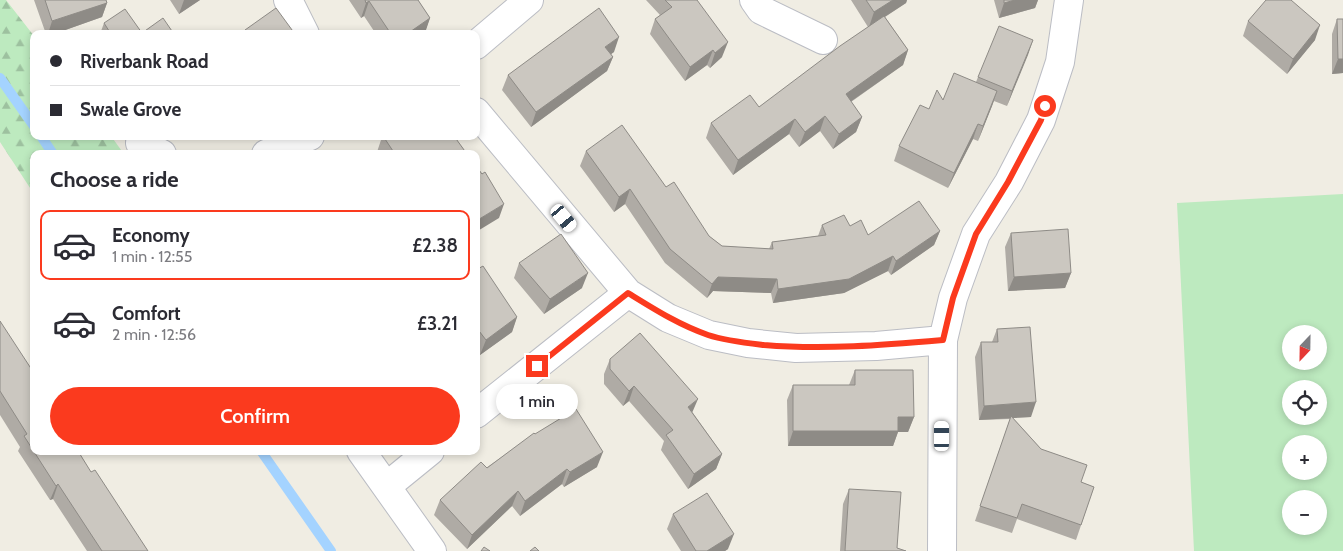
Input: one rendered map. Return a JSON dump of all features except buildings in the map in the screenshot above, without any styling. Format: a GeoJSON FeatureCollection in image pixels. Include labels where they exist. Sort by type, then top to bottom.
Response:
{"type":"FeatureCollection","features":[{"type":"Feature","properties":{"kind":"street"},"geometry":{"type":"LineString","coordinates":[[288,0],[303,30]]}},
{"type":"Feature","properties":{"kind":"street"},"geometry":{"type":"LineString","coordinates":[[480,42],[529,0]]}},
{"type":"Feature","properties":{"kind":"street"},"geometry":{"type":"LineString","coordinates":[[754,0],[761,10],[823,40]]}},
{"type":"Feature","properties":{"kind":"street"},"geometry":{"type":"LineString","coordinates":[[942,551],[943,340],[953,298],[976,234],[1008,182],[1041,120],[1060,62],[1069,0]]}},
{"type":"Feature","properties":{"kind":"street"},"geometry":{"type":"LineString","coordinates":[[480,117],[628,293],[668,318],[710,335],[748,343],[804,348],[876,346],[943,340]]}},
{"type":"Feature","properties":{"kind":"street"},"geometry":{"type":"LineString","coordinates":[[276,150],[300,140]]}},
{"type":"Feature","properties":{"kind":"street"},"geometry":{"type":"LineString","coordinates":[[480,411],[628,293]]}},
{"type":"Feature","properties":{"kind":"street"},"geometry":{"type":"LineString","coordinates":[[364,455],[432,551]]}},
{"type":"Feature","properties":{"kind":"street"},"geometry":{"type":"LineString","coordinates":[[387,486],[425,455]]}},
{"type":"Feature","properties":{"kind":"green space"},"geometry":{"type":"Polygon","coordinates":[[[0,0],[6,0],[30,31],[30,140],[114,140],[121,150],[30,150],[30,188],[0,142],[0,0]]]}},
{"type":"Feature","properties":{"kind":"green space"},"geometry":{"type":"Polygon","coordinates":[[[1343,194],[1343,551],[1194,551],[1177,203],[1343,194]]]}},
{"type":"Feature","properties":{"kind":"waterway"},"geometry":{"type":"LineString","coordinates":[[0,78],[30,120]]}},
{"type":"Feature","properties":{"kind":"waterway"},"geometry":{"type":"LineString","coordinates":[[44,140],[50,150]]}},
{"type":"Feature","properties":{"kind":"waterway"},"geometry":{"type":"LineString","coordinates":[[264,455],[331,551]]}},
{"type":"Feature","properties":{"kind":"route"},"geometry":{"type":"LineString","coordinates":[[537,366],[628,293],[668,318],[710,335],[748,343],[796,348],[876,346],[943,340],[953,298],[976,234],[1008,182],[1041,120],[1045,106]]}}]}
